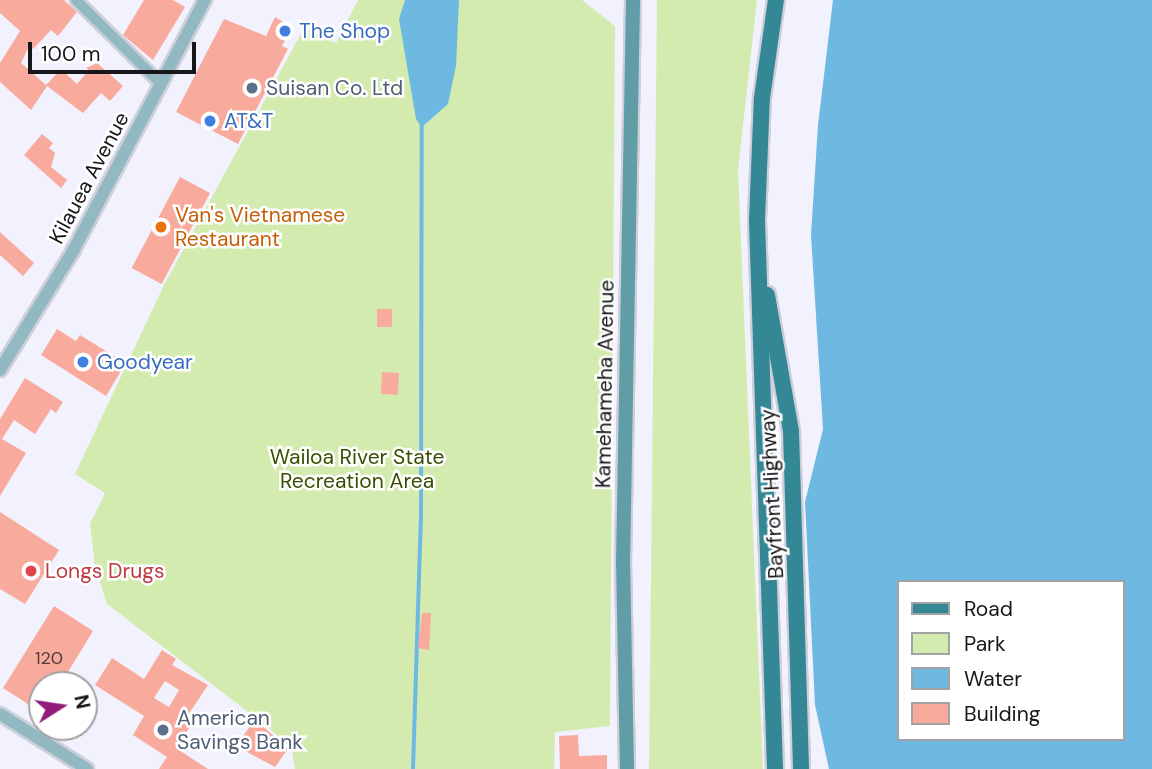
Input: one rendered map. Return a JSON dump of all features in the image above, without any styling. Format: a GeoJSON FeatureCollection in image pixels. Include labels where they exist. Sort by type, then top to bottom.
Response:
{"type":"FeatureCollection","features":[{"type":"Feature","properties":{"kind":"main road","name":"Kamehameha Avenue"},"geometry":{"type":"LineString","coordinates":[[627,769],[623,564],[633,0]]}},
{"type":"Feature","properties":{"kind":"main road","name":"Bayfront Highway"},"geometry":{"type":"LineString","coordinates":[[775,769],[757,220],[762,98],[776,0]]}},
{"type":"Feature","properties":{"kind":"main road","name":"Bayfront Highway"},"geometry":{"type":"LineString","coordinates":[[757,220],[790,419],[802,769]]}},
{"type":"Feature","properties":{"kind":"street"},"geometry":{"type":"LineString","coordinates":[[76,0],[161,84]]}},
{"type":"Feature","properties":{"kind":"street","name":"Kilauea Avenue"},"geometry":{"type":"LineString","coordinates":[[0,370],[73,251],[205,0]]}},
{"type":"Feature","properties":{"kind":"street"},"geometry":{"type":"LineString","coordinates":[[0,714],[87,769]]}},
{"type":"Feature","properties":{"kind":"green space","name":"Wailoa River State Recreation Area"},"geometry":{"type":"Polygon","coordinates":[[[358,0],[582,0],[615,26],[610,726],[555,732],[554,769],[295,769],[292,750],[269,728],[107,604],[95,566],[90,524],[105,493],[75,474],[164,285],[304,28],[336,43],[358,0]]]}},
{"type":"Feature","properties":{"kind":"green space"},"geometry":{"type":"Polygon","coordinates":[[[657,0],[757,0],[738,170],[763,769],[649,769],[657,0]]]}},
{"type":"Feature","properties":{"kind":"water"},"geometry":{"type":"Polygon","coordinates":[[[405,0],[459,0],[456,66],[448,104],[422,127],[416,119],[399,19],[405,0]]]}},
{"type":"Feature","properties":{"kind":"water"},"geometry":{"type":"Polygon","coordinates":[[[833,0],[1152,0],[1152,769],[829,769],[815,705],[805,502],[823,429],[811,235],[818,125],[833,0]]]}},
{"type":"Feature","properties":{"kind":"building"},"geometry":{"type":"Polygon","coordinates":[[[0,0],[64,0],[77,12],[58,36],[51,30],[33,49],[29,46],[21,63],[46,85],[61,69],[77,84],[89,70],[86,68],[97,63],[123,86],[110,101],[101,93],[83,113],[47,86],[31,110],[0,82],[0,63],[20,31],[0,13],[0,0]]]}},
{"type":"Feature","properties":{"kind":"building"},"geometry":{"type":"Polygon","coordinates":[[[144,0],[173,0],[185,7],[153,60],[123,35],[144,0]]]}},
{"type":"Feature","properties":{"kind":"building"},"geometry":{"type":"Polygon","coordinates":[[[275,17],[292,27],[282,46],[288,49],[238,144],[176,112],[224,19],[266,36],[275,17]]]}},
{"type":"Feature","properties":{"kind":"building"},"geometry":{"type":"Polygon","coordinates":[[[42,134],[53,143],[49,148],[55,153],[51,167],[67,180],[61,188],[24,155],[42,134]]]}},
{"type":"Feature","properties":{"kind":"building"},"geometry":{"type":"Polygon","coordinates":[[[180,177],[210,193],[162,284],[132,268],[180,177]]]}},
{"type":"Feature","properties":{"kind":"building"},"geometry":{"type":"Polygon","coordinates":[[[0,232],[34,263],[23,276],[0,255],[0,232]]]}},
{"type":"Feature","properties":{"kind":"building"},"geometry":{"type":"Polygon","coordinates":[[[377,309],[392,309],[392,327],[377,327],[377,309]]]}},
{"type":"Feature","properties":{"kind":"building","name":"Goodyear"},"geometry":{"type":"Polygon","coordinates":[[[57,329],[76,341],[80,335],[117,358],[112,365],[121,371],[106,396],[41,355],[57,329]]]}},
{"type":"Feature","properties":{"kind":"building"},"geometry":{"type":"Polygon","coordinates":[[[382,372],[399,373],[398,395],[381,394],[382,372]]]}},
{"type":"Feature","properties":{"kind":"building"},"geometry":{"type":"Polygon","coordinates":[[[25,378],[63,402],[56,413],[51,409],[35,434],[14,420],[2,439],[26,453],[0,496],[0,419],[25,378]]]}},
{"type":"Feature","properties":{"kind":"building","name":"Longs Drugs"},"geometry":{"type":"Polygon","coordinates":[[[0,512],[59,550],[25,604],[0,589],[0,512]]]}},
{"type":"Feature","properties":{"kind":"building"},"geometry":{"type":"Polygon","coordinates":[[[54,606],[93,631],[69,671],[28,671],[28,704],[3,688],[54,606]]]}},
{"type":"Feature","properties":{"kind":"building"},"geometry":{"type":"Polygon","coordinates":[[[422,613],[431,613],[429,650],[418,648],[422,613]]]}},
{"type":"Feature","properties":{"kind":"building"},"geometry":{"type":"Polygon","coordinates":[[[162,650],[176,659],[172,665],[208,685],[184,721],[191,725],[176,748],[208,769],[159,769],[167,757],[133,735],[144,716],[98,687],[98,680],[112,658],[144,679],[162,650]],[[165,681],[154,698],[169,707],[179,690],[165,681]]]}},
{"type":"Feature","properties":{"kind":"building"},"geometry":{"type":"Polygon","coordinates":[[[255,719],[288,749],[275,767],[236,746],[255,719]]]}},
{"type":"Feature","properties":{"kind":"building"},"geometry":{"type":"Polygon","coordinates":[[[578,735],[579,756],[607,755],[607,769],[560,769],[559,736],[578,735]]]}},
{"type":"Feature","properties":{"kind":"waterway"},"geometry":{"type":"LineString","coordinates":[[413,769],[421,520],[422,124]]}},
{"type":"Feature","properties":{"kind":"place","name":"The Shop"},"geometry":{"type":"Point","coordinates":[285,31]}},
{"type":"Feature","properties":{"kind":"place","name":"Suisan Co. Ltd"},"geometry":{"type":"Point","coordinates":[252,88]}},
{"type":"Feature","properties":{"kind":"place","name":"AT&T"},"geometry":{"type":"Point","coordinates":[210,121]}},
{"type":"Feature","properties":{"kind":"place","name":"Van's Vietnamese Restaurant"},"geometry":{"type":"Point","coordinates":[161,227]}},
{"type":"Feature","properties":{"kind":"place","name":"Goodyear"},"geometry":{"type":"Point","coordinates":[83,362]}},
{"type":"Feature","properties":{"kind":"place","name":"Longs Drugs"},"geometry":{"type":"Point","coordinates":[31,571]}},
{"type":"Feature","properties":{"kind":"place","name":"American Savings Bank"},"geometry":{"type":"Point","coordinates":[163,730]}}]}
